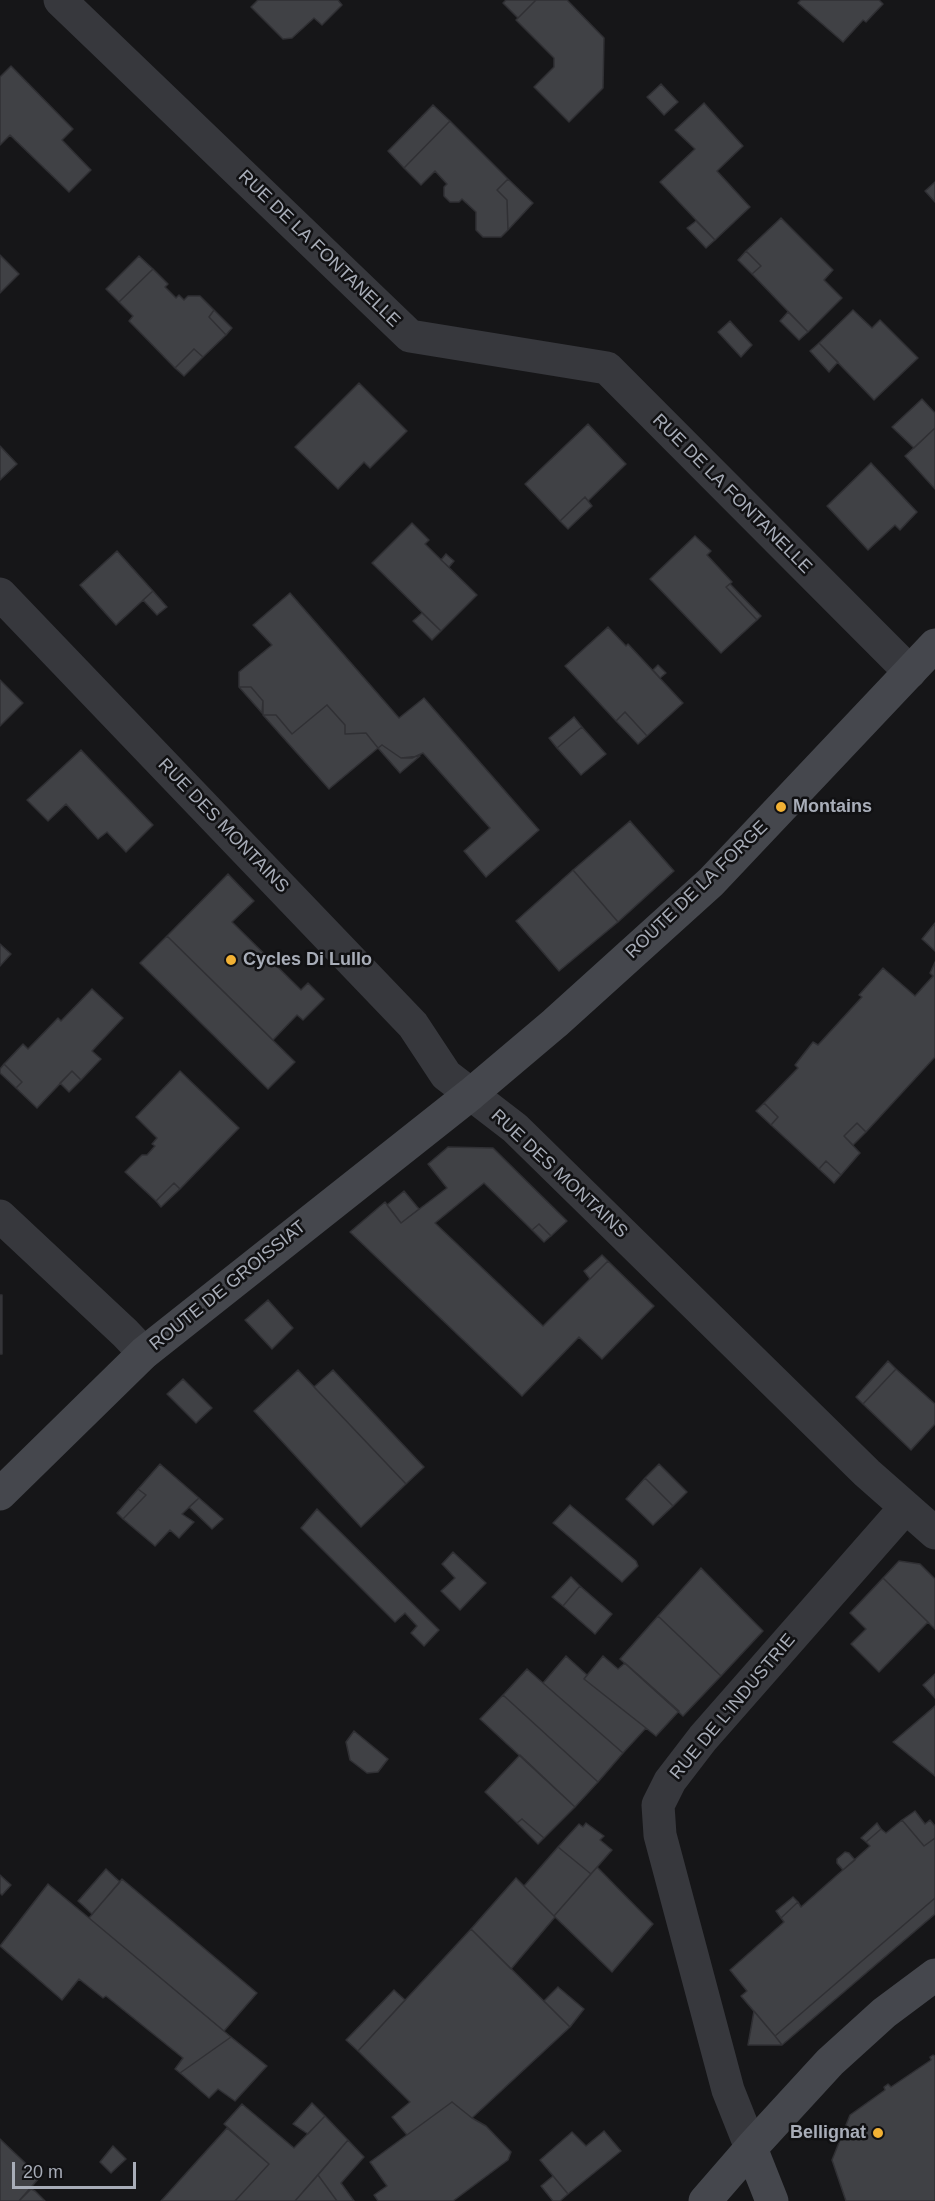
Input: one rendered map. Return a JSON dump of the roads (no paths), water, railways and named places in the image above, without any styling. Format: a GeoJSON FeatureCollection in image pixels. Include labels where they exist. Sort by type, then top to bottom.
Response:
{"type":"FeatureCollection","features":[{"type":"Feature","properties":{"kind":"main road","name":"ROUTE DE LA FORGE"},"geometry":{"type":"LineString","coordinates":[[471,1094],[555,1023],[711,882],[935,645]]}},
{"type":"Feature","properties":{"kind":"main road","name":"ROUTE DE GROISSIAT"},"geometry":{"type":"LineString","coordinates":[[0,1494],[144,1353],[471,1094]]}},
{"type":"Feature","properties":{"kind":"main road"},"geometry":{"type":"LineString","coordinates":[[705,2201],[830,2062],[884,2013],[935,1975]]}},
{"type":"Feature","properties":{"kind":"main road"},"geometry":{"type":"LineString","coordinates":[[751,2148],[772,2201]]}},
{"type":"Feature","properties":{"kind":"street","name":"RUE DE LA FONTANELLE"},"geometry":{"type":"LineString","coordinates":[[60,0],[410,336],[607,368],[910,672]]}},
{"type":"Feature","properties":{"kind":"street","name":"RUE DES MONTAINS"},"geometry":{"type":"LineString","coordinates":[[0,594],[413,1025],[446,1075],[515,1128],[905,1508],[935,1533]]}},
{"type":"Feature","properties":{"kind":"street"},"geometry":{"type":"LineString","coordinates":[[0,1216],[144,1353]]}},
{"type":"Feature","properties":{"kind":"street","name":"RUE DE L'INDUSTRIE"},"geometry":{"type":"LineString","coordinates":[[751,2148],[728,2090],[660,1835],[658,1805],[670,1781],[703,1738],[905,1508]]}},
{"type":"Feature","properties":{"kind":"place","name":"Montains"},"geometry":{"type":"Point","coordinates":[781,807]}},
{"type":"Feature","properties":{"kind":"place","name":"Cycles Di Lullo"},"geometry":{"type":"Point","coordinates":[231,960]}},
{"type":"Feature","properties":{"kind":"place","name":"Bellignat"},"geometry":{"type":"Point","coordinates":[878,2133]}}]}
